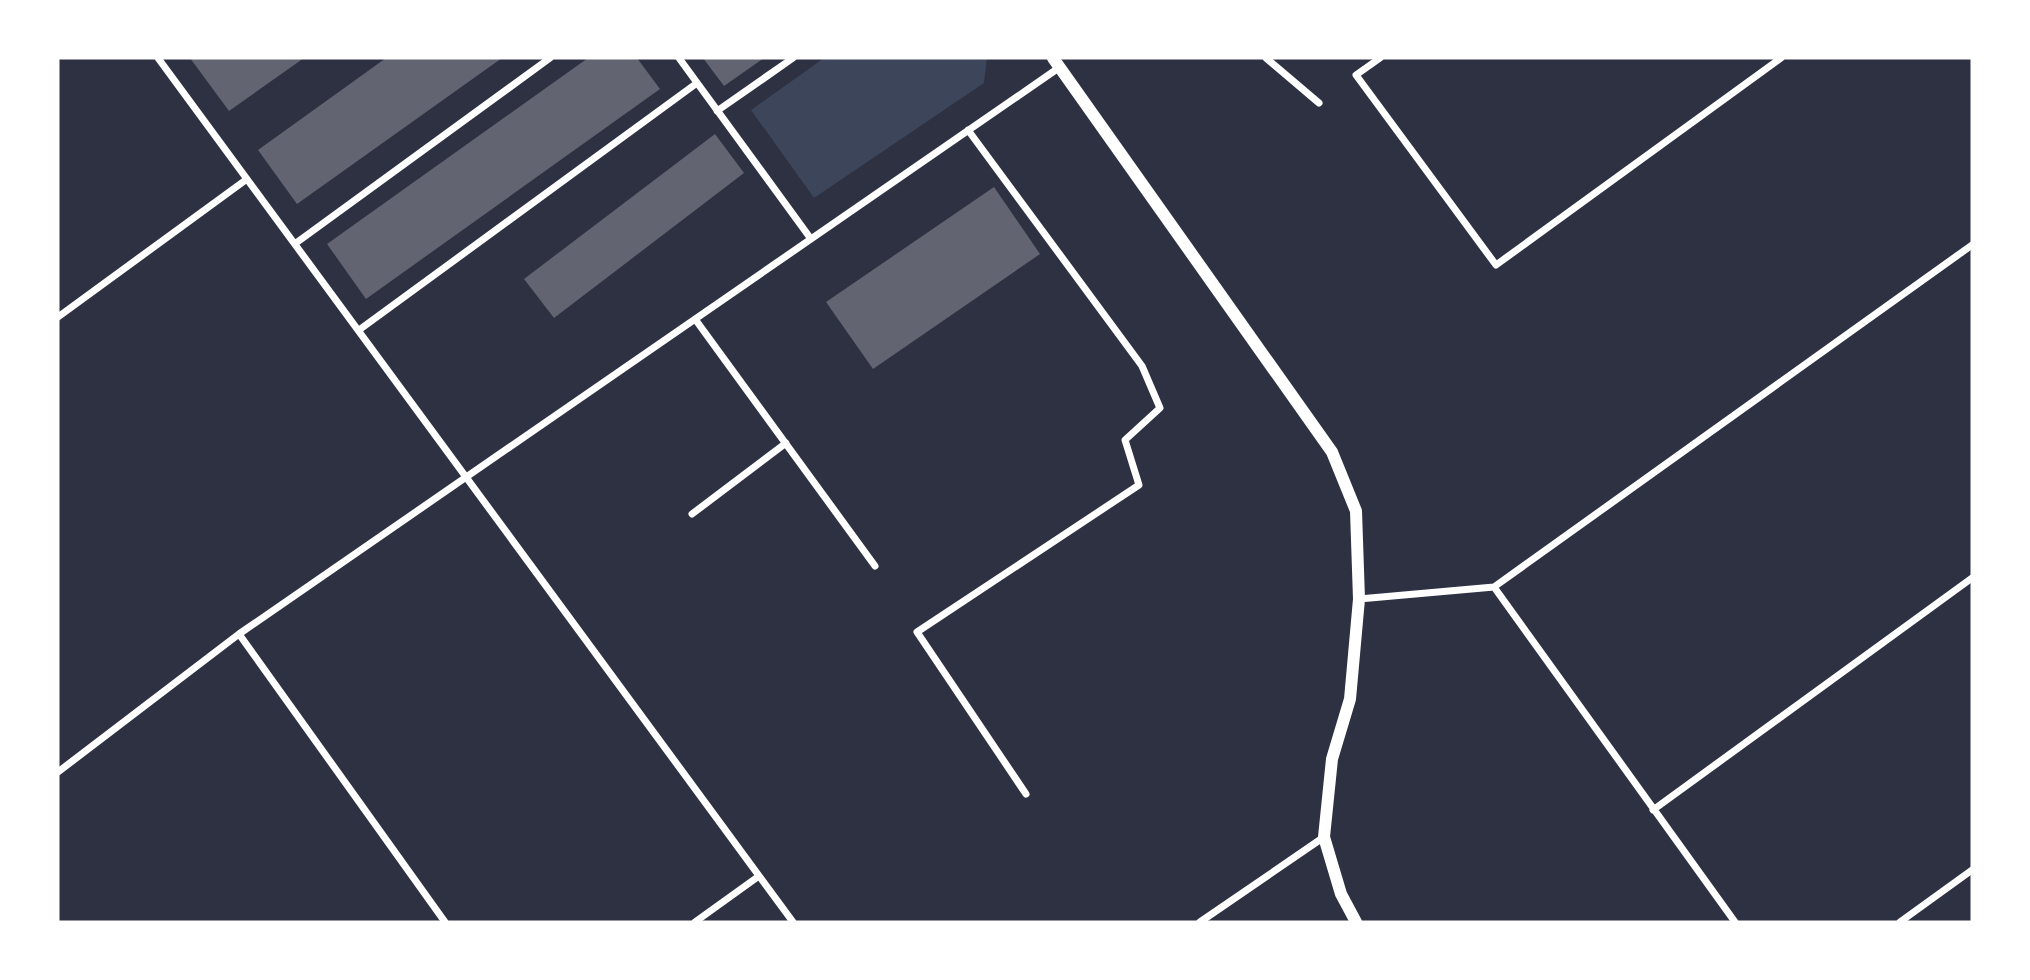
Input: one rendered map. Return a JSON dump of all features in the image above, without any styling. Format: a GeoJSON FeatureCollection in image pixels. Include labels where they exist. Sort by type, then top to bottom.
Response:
{"type":"FeatureCollection","features":[{"type":"Feature","properties":{"kind":"street"},"geometry":{"type":"LineString","coordinates":[[158,58],[793,922]]}},
{"type":"Feature","properties":{"kind":"street"},"geometry":{"type":"LineString","coordinates":[[296,243],[550,58]]}},
{"type":"Feature","properties":{"kind":"street"},"geometry":{"type":"LineString","coordinates":[[679,58],[811,239]]}},
{"type":"Feature","properties":{"kind":"street"},"geometry":{"type":"LineString","coordinates":[[718,111],[793,58]]}},
{"type":"Feature","properties":{"kind":"street"},"geometry":{"type":"LineString","coordinates":[[1266,58],[1319,103]]}},
{"type":"Feature","properties":{"kind":"street"},"geometry":{"type":"LineString","coordinates":[[1380,58],[1356,75],[1496,265],[1781,58]]}},
{"type":"Feature","properties":{"kind":"street"},"geometry":{"type":"LineString","coordinates":[[58,772],[239,634],[968,130],[1056,62],[1332,452],[1356,511],[1359,599],[1350,699],[1332,759],[1324,837],[1341,894],[1356,922]]}},
{"type":"Feature","properties":{"kind":"street"},"geometry":{"type":"LineString","coordinates":[[359,330],[697,83]]}},
{"type":"Feature","properties":{"kind":"street"},"geometry":{"type":"LineString","coordinates":[[968,130],[1142,366],[1160,408],[1125,440],[1139,485],[917,632],[1026,794]]}},
{"type":"Feature","properties":{"kind":"street"},"geometry":{"type":"LineString","coordinates":[[58,317],[247,179]]}},
{"type":"Feature","properties":{"kind":"street"},"geometry":{"type":"LineString","coordinates":[[1359,599],[1494,587],[1972,245]]}},
{"type":"Feature","properties":{"kind":"street"},"geometry":{"type":"LineString","coordinates":[[695,319],[875,566]]}},
{"type":"Feature","properties":{"kind":"street"},"geometry":{"type":"LineString","coordinates":[[692,514],[786,443]]}},
{"type":"Feature","properties":{"kind":"street"},"geometry":{"type":"LineString","coordinates":[[1653,810],[1972,578]]}},
{"type":"Feature","properties":{"kind":"street"},"geometry":{"type":"LineString","coordinates":[[1494,587],[1735,922]]}},
{"type":"Feature","properties":{"kind":"street"},"geometry":{"type":"LineString","coordinates":[[239,634],[445,922]]}},
{"type":"Feature","properties":{"kind":"street"},"geometry":{"type":"LineString","coordinates":[[1200,922],[1324,837]]}},
{"type":"Feature","properties":{"kind":"street"},"geometry":{"type":"LineString","coordinates":[[1900,922],[1972,870]]}},
{"type":"Feature","properties":{"kind":"street"},"geometry":{"type":"LineString","coordinates":[[695,922],[759,876]]}},
{"type":"Feature","properties":{"kind":"shaded area"},"geometry":{"type":"Polygon","coordinates":[[[824,58],[987,58],[984,83],[814,198],[751,110],[824,58]]]}},
{"type":"Feature","properties":{"kind":"building"},"geometry":{"type":"Polygon","coordinates":[[[190,58],[304,58],[229,111],[190,58]]]}},
{"type":"Feature","properties":{"kind":"building"},"geometry":{"type":"Polygon","coordinates":[[[386,58],[502,58],[297,204],[258,150],[386,58]]]}},
{"type":"Feature","properties":{"kind":"building"},"geometry":{"type":"Polygon","coordinates":[[[588,58],[637,58],[660,89],[366,299],[327,244],[588,58]]]}},
{"type":"Feature","properties":{"kind":"building"},"geometry":{"type":"Polygon","coordinates":[[[703,58],[764,58],[724,86],[703,58]]]}},
{"type":"Feature","properties":{"kind":"building"},"geometry":{"type":"Polygon","coordinates":[[[715,134],[744,173],[554,318],[524,279],[715,134]]]}},
{"type":"Feature","properties":{"kind":"building"},"geometry":{"type":"Polygon","coordinates":[[[994,187],[1040,254],[873,369],[826,302],[994,187]]]}}]}
